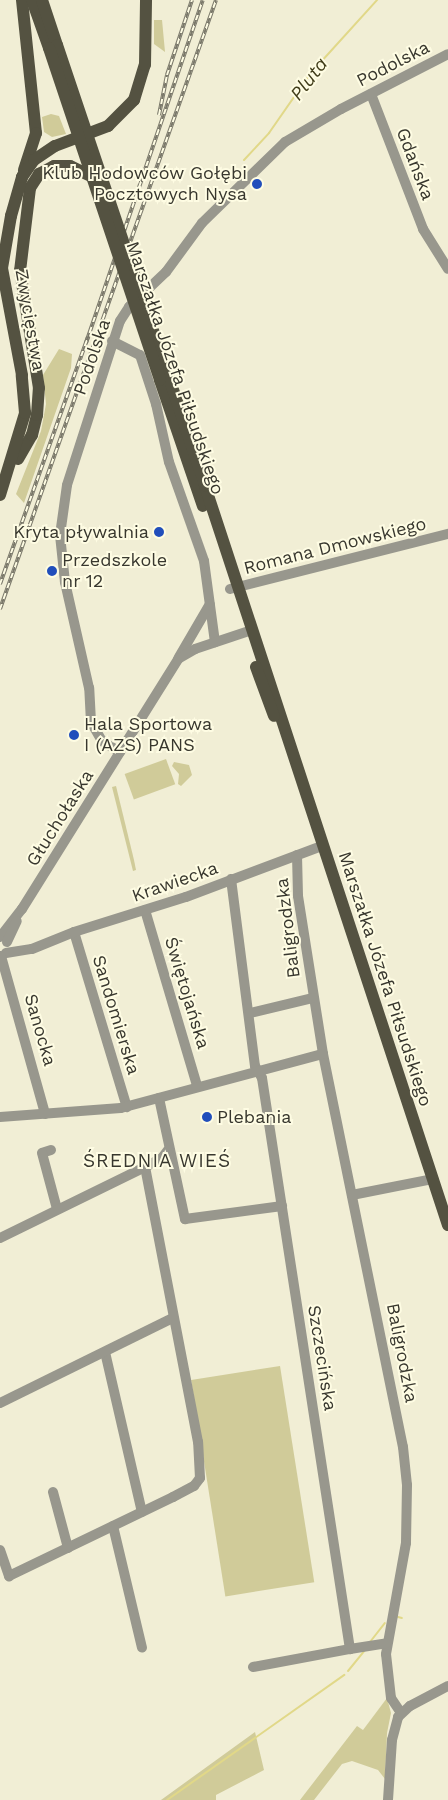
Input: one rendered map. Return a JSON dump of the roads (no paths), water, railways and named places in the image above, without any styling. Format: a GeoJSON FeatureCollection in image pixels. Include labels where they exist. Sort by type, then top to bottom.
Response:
{"type":"FeatureCollection","features":[{"type":"Feature","properties":{"kind":"main road"},"geometry":{"type":"LineString","coordinates":[[22,0],[36,133],[22,178]]}},
{"type":"Feature","properties":{"kind":"main road","name":"Marszałka Józefa Piłsudskiego"},"geometry":{"type":"LineString","coordinates":[[32,0],[53,46],[248,631],[289,736],[288,745],[448,1225]]}},
{"type":"Feature","properties":{"kind":"main road","name":"Marszałka Józefa Piłsudskiego"},"geometry":{"type":"LineString","coordinates":[[42,0],[53,46],[93,177],[201,488]]}},
{"type":"Feature","properties":{"kind":"main road","name":"Zwycięstwa"},"geometry":{"type":"LineString","coordinates":[[0,495],[11,466],[24,413],[24,388],[1,268],[5,238],[22,178],[34,160],[55,146],[94,132],[124,113],[139,90],[145,65],[146,0]]}},
{"type":"Feature","properties":{"kind":"main road"},"geometry":{"type":"LineString","coordinates":[[36,133],[55,146]]}},
{"type":"Feature","properties":{"kind":"main road"},"geometry":{"type":"LineString","coordinates":[[11,466],[32,435],[39,388],[22,298],[22,256],[30,188],[39,174],[49,167],[64,165],[93,177]]}},
{"type":"Feature","properties":{"kind":"street","name":"Podolska"},"geometry":{"type":"LineString","coordinates":[[120,752],[102,741],[91,722],[89,688],[65,582],[60,535],[67,485],[112,341],[129,307],[154,286],[197,228],[248,175],[308,127],[448,54]]}},
{"type":"Feature","properties":{"kind":"street","name":"Gdańska"},"geometry":{"type":"LineString","coordinates":[[370,94],[423,229],[448,269]]}},
{"type":"Feature","properties":{"kind":"street","name":"Marszałka Józefa Piłsudskiego"},"geometry":{"type":"LineString","coordinates":[[112,341],[140,355],[156,404],[169,462],[204,561],[215,642]]}},
{"type":"Feature","properties":{"kind":"street","name":"Romana Dmowskiego"},"geometry":{"type":"LineString","coordinates":[[234,588],[448,534]]}},
{"type":"Feature","properties":{"kind":"street"},"geometry":{"type":"LineString","coordinates":[[178,659],[210,604]]}},
{"type":"Feature","properties":{"kind":"street"},"geometry":{"type":"LineString","coordinates":[[178,659],[215,642],[248,631]]}},
{"type":"Feature","properties":{"kind":"street","name":"Głuchołaska"},"geometry":{"type":"LineString","coordinates":[[3,946],[22,909],[178,659]]}},
{"type":"Feature","properties":{"kind":"street","name":"Krawiecka"},"geometry":{"type":"LineString","coordinates":[[3,946],[38,945],[144,910],[322,846]]}},
{"type":"Feature","properties":{"kind":"street","name":"Baligrodzka"},"geometry":{"type":"LineString","coordinates":[[297,855],[298,896],[313,998],[352,1195],[393,1386],[406,1477],[406,1543],[386,1644],[391,1698],[401,1714]]}},
{"type":"Feature","properties":{"kind":"street","name":"Szczecińska"},"geometry":{"type":"LineString","coordinates":[[231,879],[250,1013],[255,1066],[262,1078],[350,1649]]}},
{"type":"Feature","properties":{"kind":"street","name":"Świętojańska"},"geometry":{"type":"LineString","coordinates":[[144,910],[197,1086]]}},
{"type":"Feature","properties":{"kind":"street","name":"Sandomierska"},"geometry":{"type":"LineString","coordinates":[[74,932],[127,1107]]}},
{"type":"Feature","properties":{"kind":"street","name":"Sanocka"},"geometry":{"type":"LineString","coordinates":[[3,946],[46,1114]]}},
{"type":"Feature","properties":{"kind":"street","name":"Baligrodzka"},"geometry":{"type":"LineString","coordinates":[[250,1013],[313,998]]}},
{"type":"Feature","properties":{"kind":"street"},"geometry":{"type":"LineString","coordinates":[[0,1117],[127,1107],[197,1086],[259,1072],[323,1054]]}},
{"type":"Feature","properties":{"kind":"street"},"geometry":{"type":"LineString","coordinates":[[159,1098],[168,1150],[185,1219],[282,1206]]}},
{"type":"Feature","properties":{"kind":"street"},"geometry":{"type":"LineString","coordinates":[[50,1150],[42,1153],[57,1209]]}},
{"type":"Feature","properties":{"kind":"street"},"geometry":{"type":"LineString","coordinates":[[0,1238],[146,1167],[168,1150]]}},
{"type":"Feature","properties":{"kind":"street"},"geometry":{"type":"LineString","coordinates":[[0,1550],[9,1576],[194,1486],[202,1468],[146,1167]]}},
{"type":"Feature","properties":{"kind":"street"},"geometry":{"type":"LineString","coordinates":[[352,1195],[433,1179]]}},
{"type":"Feature","properties":{"kind":"street"},"geometry":{"type":"LineString","coordinates":[[0,1402],[173,1318]]}},
{"type":"Feature","properties":{"kind":"street"},"geometry":{"type":"LineString","coordinates":[[105,1352],[142,1512]]}},
{"type":"Feature","properties":{"kind":"street"},"geometry":{"type":"LineString","coordinates":[[53,1492],[68,1548]]}},
{"type":"Feature","properties":{"kind":"street"},"geometry":{"type":"LineString","coordinates":[[113,1526],[142,1648]]}},
{"type":"Feature","properties":{"kind":"street"},"geometry":{"type":"LineString","coordinates":[[252,1667],[386,1644]]}},
{"type":"Feature","properties":{"kind":"street"},"geometry":{"type":"LineString","coordinates":[[388,1800],[394,1728],[401,1714],[448,1686]]}},
{"type":"Feature","properties":{"kind":"waterway","name":"Pluta"},"geometry":{"type":"LineString","coordinates":[[244,160],[269,133],[310,74],[377,0]]}},
{"type":"Feature","properties":{"kind":"waterway"},"geometry":{"type":"LineString","coordinates":[[398,1617],[402,1618]]}},
{"type":"Feature","properties":{"kind":"waterway"},"geometry":{"type":"LineString","coordinates":[[370,1642],[385,1623]]}},
{"type":"Feature","properties":{"kind":"waterway"},"geometry":{"type":"LineString","coordinates":[[348,1671],[364,1651]]}},
{"type":"Feature","properties":{"kind":"waterway"},"geometry":{"type":"LineString","coordinates":[[167,1800],[344,1675]]}},
{"type":"Feature","properties":{"kind":"railway"},"geometry":{"type":"LineString","coordinates":[[159,115],[167,75],[192,0]]}},
{"type":"Feature","properties":{"kind":"railway"},"geometry":{"type":"LineString","coordinates":[[86,343],[203,0]]}},
{"type":"Feature","properties":{"kind":"railway"},"geometry":{"type":"LineString","coordinates":[[0,609],[216,0]]}},
{"type":"Feature","properties":{"kind":"railway"},"geometry":{"type":"LineString","coordinates":[[0,584],[88,337]]}},
{"type":"Feature","properties":{"kind":"place","name":"Klub Hodowców Gołębi Pocztowych Nysa"},"geometry":{"type":"Point","coordinates":[257,184]}},
{"type":"Feature","properties":{"kind":"place","name":"Kryta pływalnia"},"geometry":{"type":"Point","coordinates":[159,532]}},
{"type":"Feature","properties":{"kind":"place","name":"Przedszkole nr 12"},"geometry":{"type":"Point","coordinates":[52,571]}},
{"type":"Feature","properties":{"kind":"place","name":"Hala Sportowa I (AZS) PANS"},"geometry":{"type":"Point","coordinates":[74,735]}},
{"type":"Feature","properties":{"kind":"place","name":"Plebania"},"geometry":{"type":"Point","coordinates":[207,1117]}},
{"type":"Feature","properties":{"kind":"district","name":"ŚREDNIA WIEŚ"},"geometry":{"type":"Point","coordinates":[157,1161]}}]}
